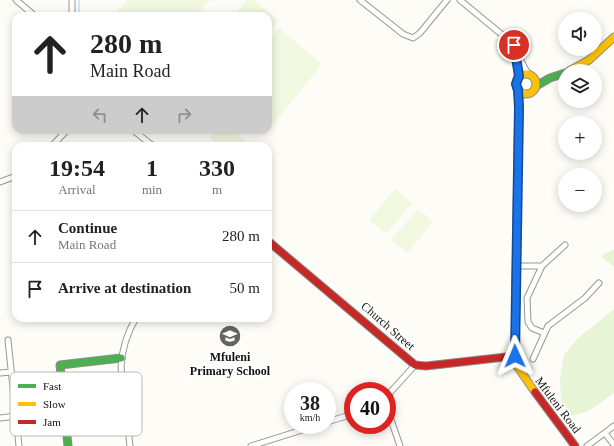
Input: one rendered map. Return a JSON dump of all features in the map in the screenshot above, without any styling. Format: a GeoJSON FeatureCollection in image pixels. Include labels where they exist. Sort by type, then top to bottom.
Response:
{"type":"FeatureCollection","features":[{"type":"Feature","properties":{"kind":"street"},"geometry":{"type":"LineString","coordinates":[[16,0],[30,12]]}},
{"type":"Feature","properties":{"kind":"street"},"geometry":{"type":"LineString","coordinates":[[72,0],[72,12]]}},
{"type":"Feature","properties":{"kind":"street"},"geometry":{"type":"LineString","coordinates":[[360,0],[403,34],[413,38],[420,33],[447,0]]}},
{"type":"Feature","properties":{"kind":"street"},"geometry":{"type":"LineString","coordinates":[[460,0],[514,45],[536,86]]}},
{"type":"Feature","properties":{"kind":"street"},"geometry":{"type":"LineString","coordinates":[[582,64],[589,60],[614,37]]}},
{"type":"Feature","properties":{"kind":"street"},"geometry":{"type":"LineString","coordinates":[[514,45],[519,76],[516,84],[518,90],[519,108],[515,356]]}},
{"type":"Feature","properties":{"kind":"street"},"geometry":{"type":"LineString","coordinates":[[519,76],[530,75],[550,78]]}},
{"type":"Feature","properties":{"kind":"street"},"geometry":{"type":"LineString","coordinates":[[519,108],[527,94],[533,91],[536,86],[558,75]]}},
{"type":"Feature","properties":{"kind":"street"},"geometry":{"type":"LineString","coordinates":[[518,90],[527,94]]}},
{"type":"Feature","properties":{"kind":"street"},"geometry":{"type":"LineString","coordinates":[[56,142],[63,134]]}},
{"type":"Feature","properties":{"kind":"street"},"geometry":{"type":"LineString","coordinates":[[138,134],[148,142]]}},
{"type":"Feature","properties":{"kind":"street"},"geometry":{"type":"LineString","coordinates":[[0,182],[12,178]]}},
{"type":"Feature","properties":{"kind":"street","name":"Church Street"},"geometry":{"type":"LineString","coordinates":[[272,244],[415,365],[426,366],[515,356]]}},
{"type":"Feature","properties":{"kind":"street"},"geometry":{"type":"LineString","coordinates":[[544,333],[530,325],[527,303],[529,292],[542,266],[565,245]]}},
{"type":"Feature","properties":{"kind":"street"},"geometry":{"type":"LineString","coordinates":[[516,266],[542,266]]}},
{"type":"Feature","properties":{"kind":"street"},"geometry":{"type":"LineString","coordinates":[[533,359],[544,333],[551,322],[585,298],[599,283]]}},
{"type":"Feature","properties":{"kind":"street"},"geometry":{"type":"LineString","coordinates":[[122,372],[121,358],[128,333],[134,322]]}},
{"type":"Feature","properties":{"kind":"street"},"geometry":{"type":"LineString","coordinates":[[8,340],[11,372]]}},
{"type":"Feature","properties":{"kind":"street","name":"Mfuleni Road"},"geometry":{"type":"LineString","coordinates":[[515,356],[517,366],[523,376],[575,446]]}},
{"type":"Feature","properties":{"kind":"street"},"geometry":{"type":"LineString","coordinates":[[61,372],[60,365],[121,358]]}},
{"type":"Feature","properties":{"kind":"street"},"geometry":{"type":"LineString","coordinates":[[396,386],[415,365]]}},
{"type":"Feature","properties":{"kind":"street"},"geometry":{"type":"LineString","coordinates":[[0,373],[10,372]]}},
{"type":"Feature","properties":{"kind":"street"},"geometry":{"type":"LineString","coordinates":[[0,418],[10,417]]}},
{"type":"Feature","properties":{"kind":"street"},"geometry":{"type":"LineString","coordinates":[[587,446],[614,426]]}},
{"type":"Feature","properties":{"kind":"street"},"geometry":{"type":"LineString","coordinates":[[605,433],[614,445]]}},
{"type":"Feature","properties":{"kind":"street"},"geometry":{"type":"LineString","coordinates":[[251,446],[289,434]]}},
{"type":"Feature","properties":{"kind":"street"},"geometry":{"type":"LineString","coordinates":[[396,434],[400,446]]}},
{"type":"Feature","properties":{"kind":"street"},"geometry":{"type":"LineString","coordinates":[[18,436],[19,446]]}},
{"type":"Feature","properties":{"kind":"street"},"geometry":{"type":"LineString","coordinates":[[67,436],[68,446]]}},
{"type":"Feature","properties":{"kind":"street"},"geometry":{"type":"LineString","coordinates":[[129,436],[130,446]]}},
{"type":"Feature","properties":{"kind":"green space"},"geometry":{"type":"Polygon","coordinates":[[[127,0],[210,0],[200,12],[117,12],[127,0]]]}},
{"type":"Feature","properties":{"kind":"green space"},"geometry":{"type":"Polygon","coordinates":[[[247,0],[254,0],[268,12],[236,12],[247,0]]]}},
{"type":"Feature","properties":{"kind":"green space"},"geometry":{"type":"Polygon","coordinates":[[[272,16],[278,21],[272,28],[272,16]]]}},
{"type":"Feature","properties":{"kind":"green space"},"geometry":{"type":"Polygon","coordinates":[[[279,28],[322,64],[272,126],[272,37],[279,28]]]}},
{"type":"Feature","properties":{"kind":"green space"},"geometry":{"type":"Polygon","coordinates":[[[214,134],[237,134],[247,142],[214,142],[210,138],[214,134]]]}},
{"type":"Feature","properties":{"kind":"green space"},"geometry":{"type":"Polygon","coordinates":[[[395,189],[412,203],[386,234],[369,220],[395,189]]]}},
{"type":"Feature","properties":{"kind":"green space"},"geometry":{"type":"Polygon","coordinates":[[[418,209],[433,222],[407,253],[391,240],[418,209]]]}},
{"type":"Feature","properties":{"kind":"green space"},"geometry":{"type":"Polygon","coordinates":[[[614,249],[614,267],[601,256],[614,249]]]}},
{"type":"Feature","properties":{"kind":"green space"},"geometry":{"type":"Polygon","coordinates":[[[614,309],[614,393],[583,413],[571,416],[561,402],[560,380],[564,355],[577,339],[614,309]]]}},
{"type":"Feature","properties":{"kind":"waterway"},"geometry":{"type":"LineString","coordinates":[[79,0],[79,12]]}},
{"type":"Feature","properties":{"kind":"traffic: fast"},"geometry":{"type":"LineString","coordinates":[[536,86],[558,75]]}},
{"type":"Feature","properties":{"kind":"traffic: fast"},"geometry":{"type":"LineString","coordinates":[[61,372],[60,365],[121,358]]}},
{"type":"Feature","properties":{"kind":"traffic: fast"},"geometry":{"type":"LineString","coordinates":[[67,436],[68,446]]}},
{"type":"Feature","properties":{"kind":"traffic: slow"},"geometry":{"type":"LineString","coordinates":[[582,64],[589,60],[614,37]]}},
{"type":"Feature","properties":{"kind":"traffic: slow"},"geometry":{"type":"LineString","coordinates":[[526,74],[533,77],[536,84],[533,91],[526,94],[519,91],[516,84],[519,77],[526,74]]}},
{"type":"Feature","properties":{"kind":"traffic: slow"},"geometry":{"type":"LineString","coordinates":[[519,90],[515,356],[517,366],[535,392]]}},
{"type":"Feature","properties":{"kind":"traffic: jam"},"geometry":{"type":"LineString","coordinates":[[272,244],[415,365],[426,366],[515,356]]}},
{"type":"Feature","properties":{"kind":"traffic: jam"},"geometry":{"type":"LineString","coordinates":[[535,392],[575,446]]}},
{"type":"Feature","properties":{"kind":"place","name":"Mfuleni Primary School"},"geometry":{"type":"Point","coordinates":[230,336]}},
{"type":"Feature","properties":{"kind":"route"},"geometry":{"type":"LineString","coordinates":[[514,45],[519,76],[516,84],[518,90],[519,108],[515,356]]}}]}
